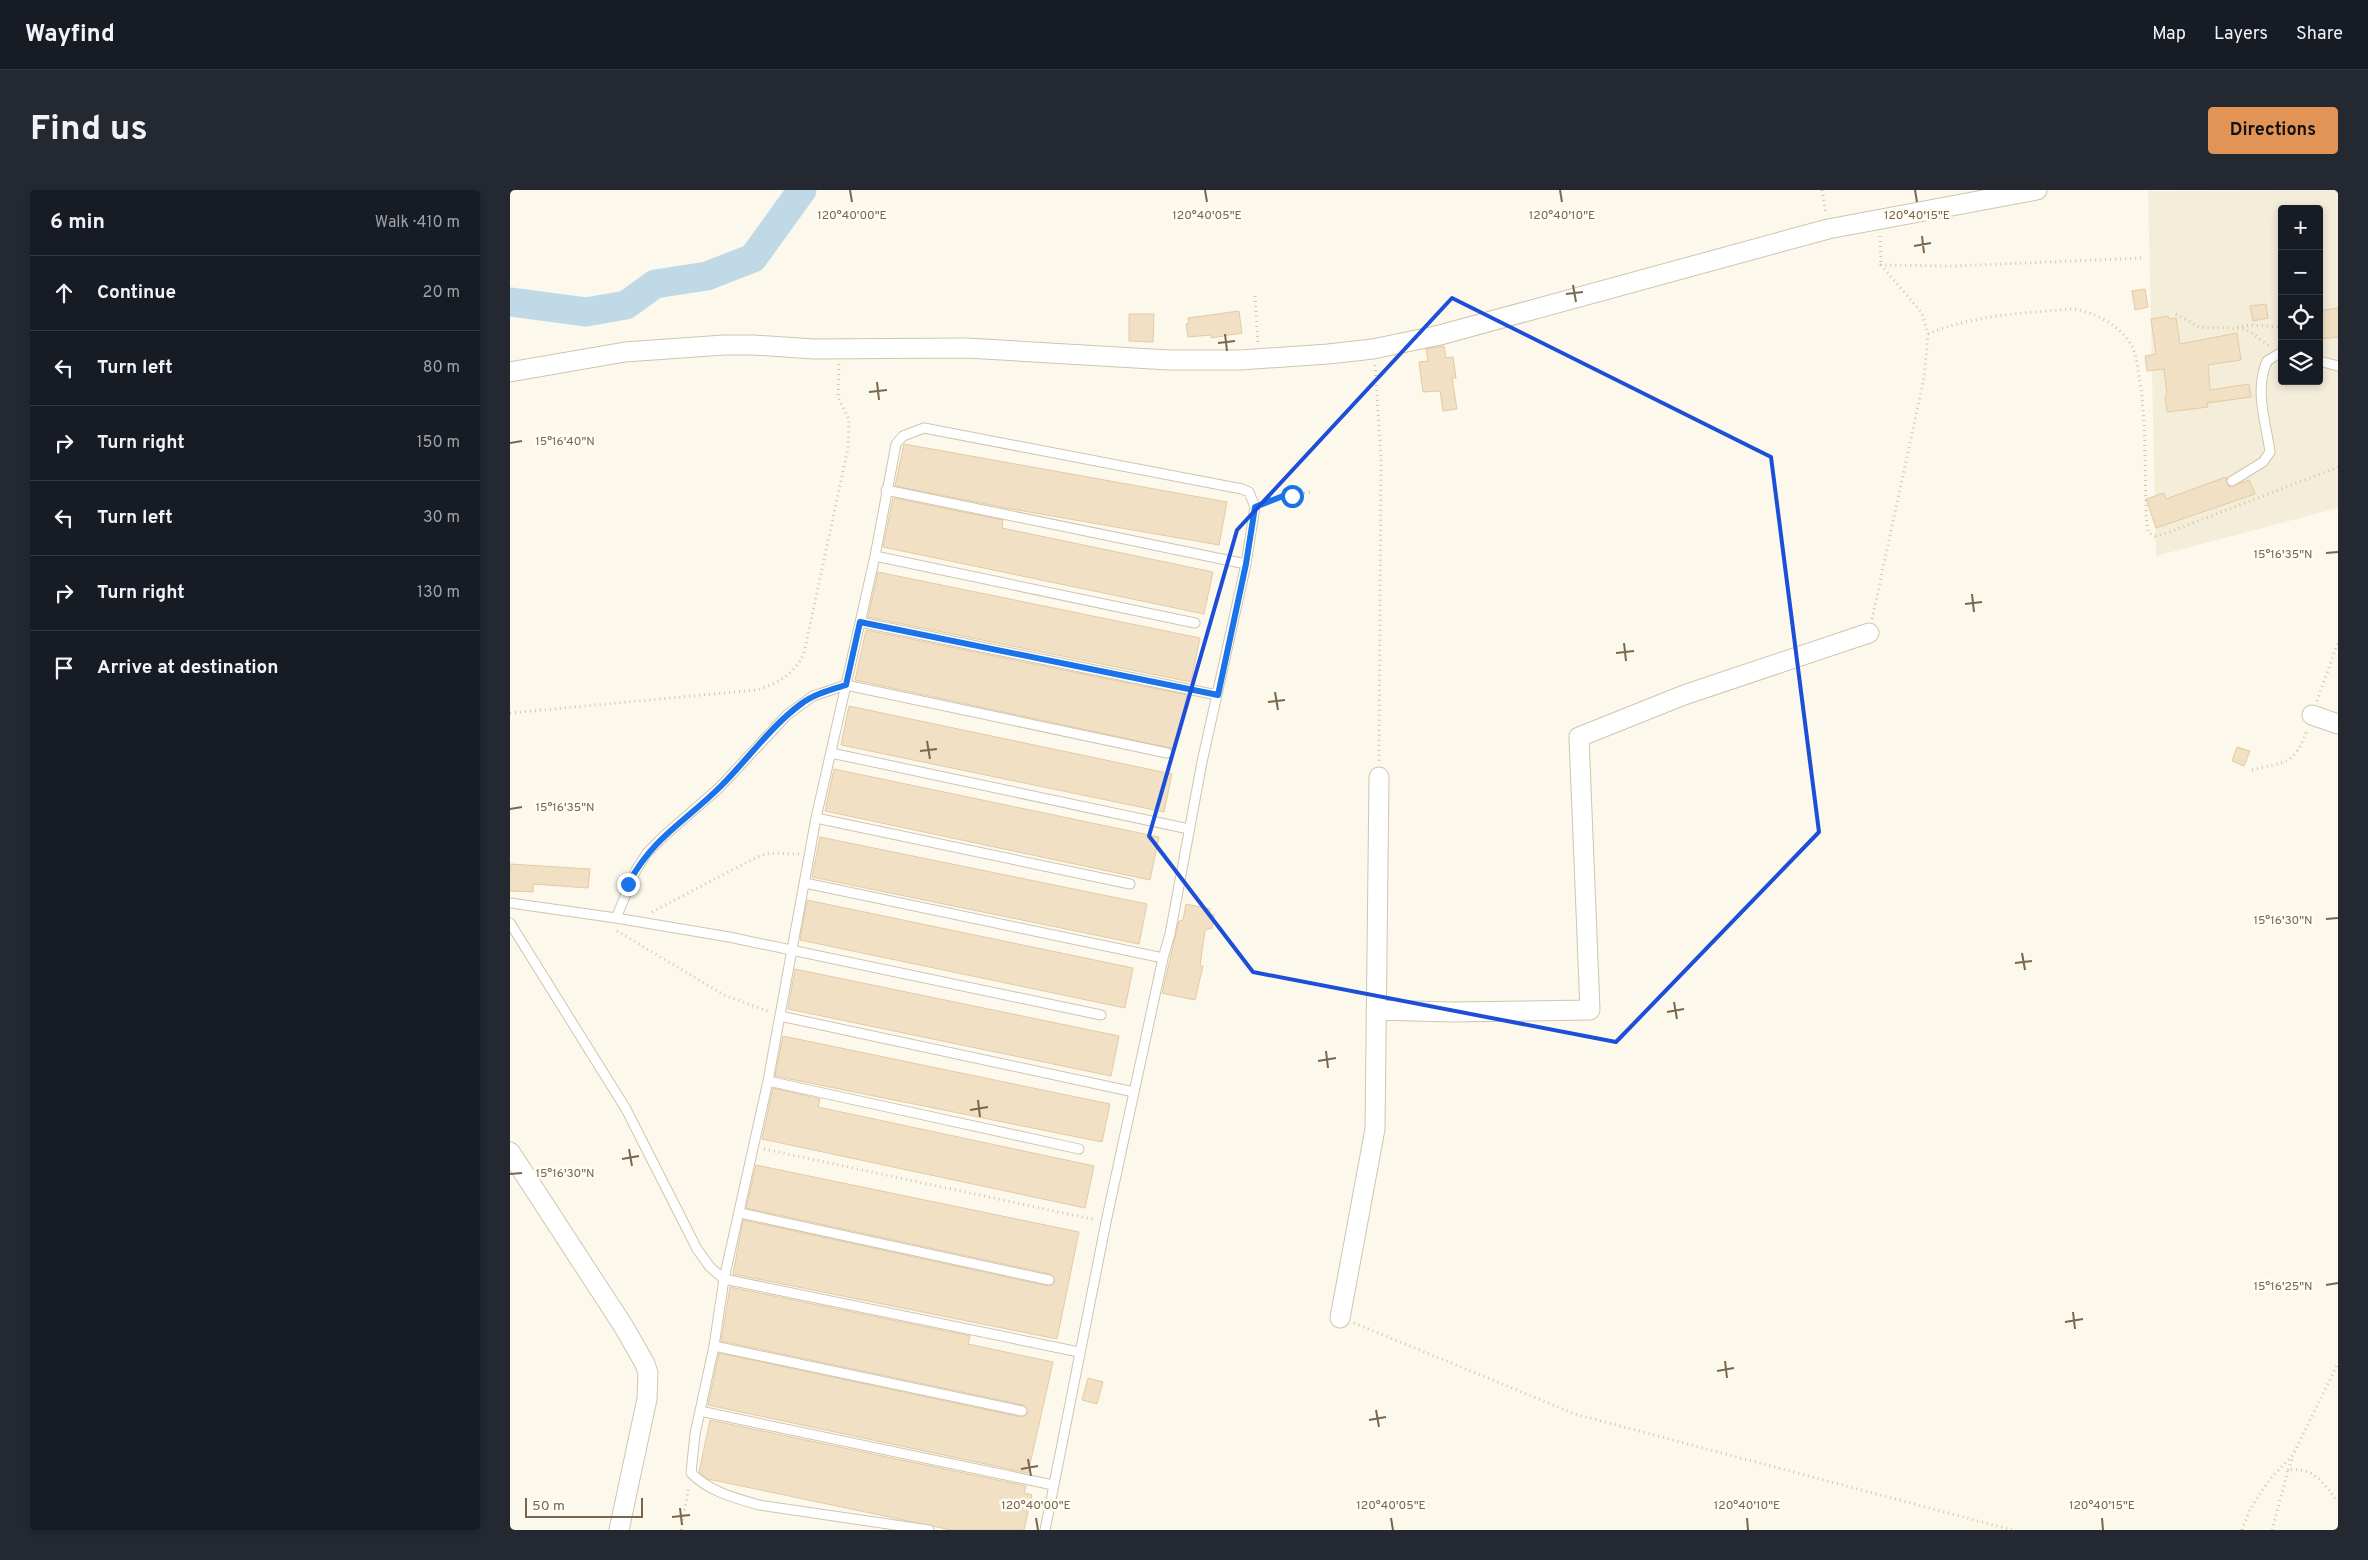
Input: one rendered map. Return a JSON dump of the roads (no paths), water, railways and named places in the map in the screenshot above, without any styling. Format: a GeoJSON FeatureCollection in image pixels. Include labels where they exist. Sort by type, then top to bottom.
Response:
{"type":"FeatureCollection","features":[{"type":"Feature","properties":{"kind":"street"},"geometry":{"type":"LineString","coordinates":[[510,372],[587,357],[692,346],[753,345],[805,349],[997,349],[1169,360],[1260,360],[1373,349],[1440,335],[1828,229],[1997,193],[2037,190]]}},
{"type":"Feature","properties":{"kind":"street"},"geometry":{"type":"LineString","coordinates":[[1376,1010],[1452,1012],[1590,1010],[1579,737],[1684,695],[1869,633]]}},
{"type":"Feature","properties":{"kind":"street"},"geometry":{"type":"LineString","coordinates":[[2312,715],[2338,724]]}},
{"type":"Feature","properties":{"kind":"street"},"geometry":{"type":"LineString","coordinates":[[1340,1318],[1374,1129],[1379,777]]}},
{"type":"Feature","properties":{"kind":"street"},"geometry":{"type":"LineString","coordinates":[[510,1152],[624,1326],[645,1364],[648,1374],[647,1399],[619,1530]]}},
{"type":"Feature","properties":{"kind":"lane"},"geometry":{"type":"LineString","coordinates":[[2232,481],[2264,462],[2270,452],[2260,398],[2261,380],[2267,361],[2278,354]]}},
{"type":"Feature","properties":{"kind":"lane"},"geometry":{"type":"LineString","coordinates":[[2323,362],[2338,366]]}},
{"type":"Feature","properties":{"kind":"lane"},"geometry":{"type":"LineString","coordinates":[[929,1530],[759,1505],[734,1498],[712,1488],[699,1481],[691,1473],[692,1453],[714,1346],[724,1279],[768,1080],[811,854],[816,818],[875,556],[896,444],[903,436],[924,428],[1242,489],[1248,492],[1255,507],[1246,564],[1189,829],[1170,934],[1163,958],[1106,1222],[1045,1530]]}},
{"type":"Feature","properties":{"kind":"lane"},"geometry":{"type":"LineString","coordinates":[[886,490],[1246,564]]}},
{"type":"Feature","properties":{"kind":"lane"},"geometry":{"type":"LineString","coordinates":[[875,556],[1195,623]]}},
{"type":"Feature","properties":{"kind":"lane"},"geometry":{"type":"LineString","coordinates":[[860,622],[1218,695]]}},
{"type":"Feature","properties":{"kind":"lane"},"geometry":{"type":"LineString","coordinates":[[616,918],[636,870],[647,853],[719,788],[787,715],[813,696],[846,685],[1167,754]]}},
{"type":"Feature","properties":{"kind":"lane"},"geometry":{"type":"LineString","coordinates":[[831,753],[1189,829]]}},
{"type":"Feature","properties":{"kind":"lane"},"geometry":{"type":"LineString","coordinates":[[816,818],[1130,884]]}},
{"type":"Feature","properties":{"kind":"lane"},"geometry":{"type":"LineString","coordinates":[[805,883],[1163,958]]}},
{"type":"Feature","properties":{"kind":"lane"},"geometry":{"type":"LineString","coordinates":[[510,903],[636,921],[793,950],[1101,1014]]}},
{"type":"Feature","properties":{"kind":"lane"},"geometry":{"type":"LineString","coordinates":[[510,923],[626,1109],[697,1249],[710,1267],[724,1279],[1080,1352]]}},
{"type":"Feature","properties":{"kind":"lane"},"geometry":{"type":"LineString","coordinates":[[780,1016],[1134,1092]]}},
{"type":"Feature","properties":{"kind":"lane"},"geometry":{"type":"LineString","coordinates":[[768,1080],[1079,1149]]}},
{"type":"Feature","properties":{"kind":"lane"},"geometry":{"type":"LineString","coordinates":[[740,1213],[1049,1280]]}},
{"type":"Feature","properties":{"kind":"lane"},"geometry":{"type":"LineString","coordinates":[[714,1346],[1022,1411]]}},
{"type":"Feature","properties":{"kind":"lane"},"geometry":{"type":"LineString","coordinates":[[700,1411],[1053,1485]]}},
{"type":"Feature","properties":{"kind":"waterway"},"geometry":{"type":"LineString","coordinates":[[510,302],[586,312],[626,305],[655,284],[707,276],[753,258],[802,190]]}}]}
